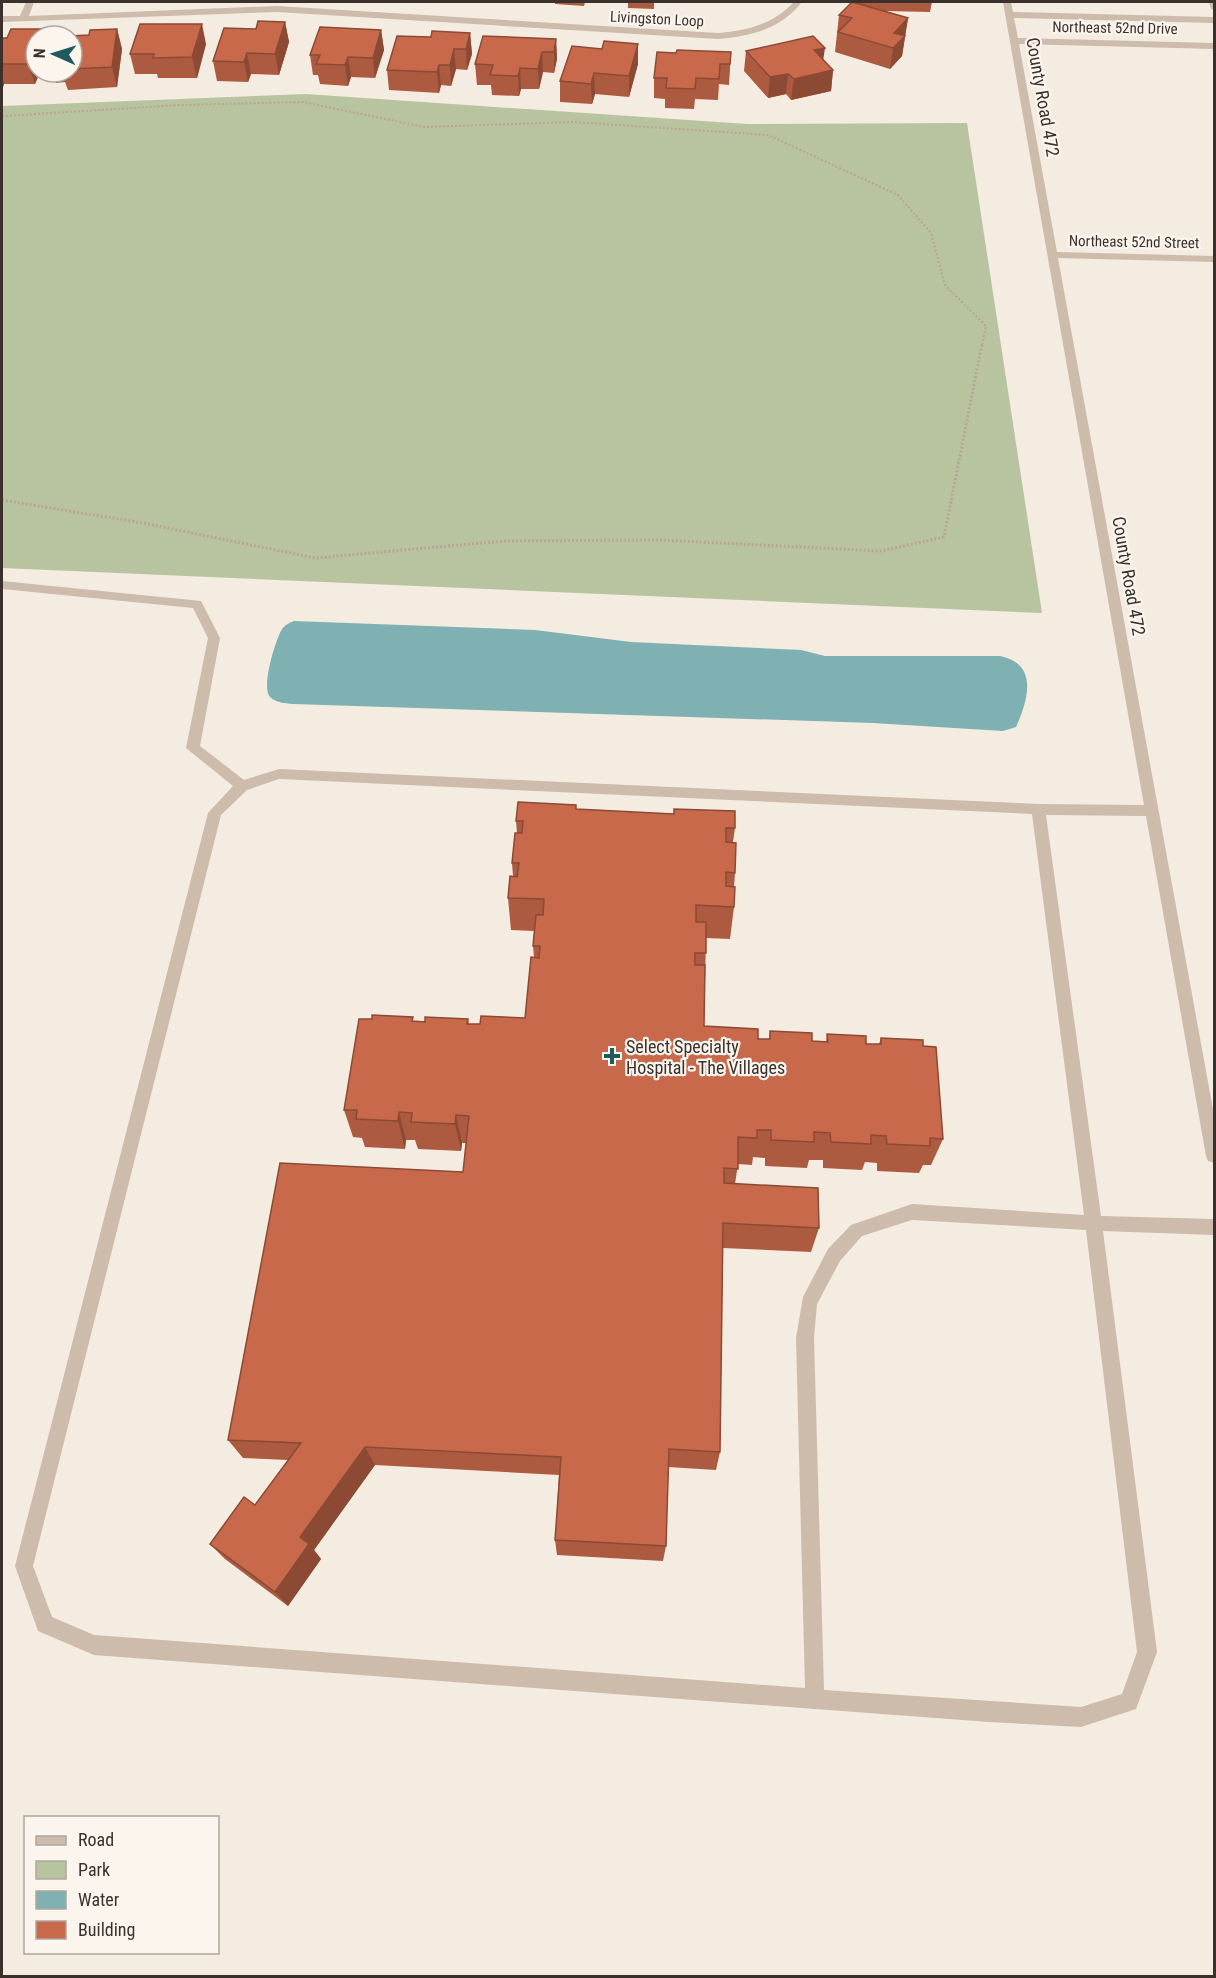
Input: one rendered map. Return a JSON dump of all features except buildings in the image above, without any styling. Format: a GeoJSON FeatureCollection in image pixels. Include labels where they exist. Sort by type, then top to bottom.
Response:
{"type":"FeatureCollection","features":[{"type":"Feature","properties":{"kind":"street"},"geometry":{"type":"LineString","coordinates":[[23,19],[30,2]]}},
{"type":"Feature","properties":{"kind":"street","name":"Livingston Loop"},"geometry":{"type":"LineString","coordinates":[[2,19],[208,9],[277,9],[718,36],[758,31],[773,24],[798,2]]}},
{"type":"Feature","properties":{"kind":"street","name":"County Road 472"},"geometry":{"type":"LineString","coordinates":[[1007,2],[1215,1156]]}},
{"type":"Feature","properties":{"kind":"street"},"geometry":{"type":"LineString","coordinates":[[1213,2],[1215,7]]}},
{"type":"Feature","properties":{"kind":"street"},"geometry":{"type":"LineString","coordinates":[[1010,15],[1215,20]]}},
{"type":"Feature","properties":{"kind":"street","name":"Northeast 52nd Drive"},"geometry":{"type":"LineString","coordinates":[[1015,41],[1215,46]]}},
{"type":"Feature","properties":{"kind":"street","name":"Northeast 52nd Street"},"geometry":{"type":"LineString","coordinates":[[1054,255],[1215,259]]}},
{"type":"Feature","properties":{"kind":"street"},"geometry":{"type":"LineString","coordinates":[[2,585],[197,604],[214,638],[193,748],[242,786]]}},
{"type":"Feature","properties":{"kind":"street"},"geometry":{"type":"LineString","coordinates":[[1038,809],[1147,1652],[1129,1702],[1081,1717],[815,1698],[94,1645],[45,1624],[24,1566],[215,813],[242,786],[279,774],[1038,809],[1153,811]]}},
{"type":"Feature","properties":{"kind":"street"},"geometry":{"type":"LineString","coordinates":[[815,1698],[805,1338],[809,1303],[834,1256],[857,1230],[912,1212],[1093,1223],[1215,1227]]}},
{"type":"Feature","properties":{"kind":"path"},"geometry":{"type":"LineString","coordinates":[[2,116],[179,105],[303,102],[424,127],[573,122],[768,135],[898,195],[930,233],[945,285],[986,326],[944,537],[881,551],[659,540],[504,541],[315,558],[143,523],[2,500]]}},
{"type":"Feature","properties":{"kind":"green space"},"geometry":{"type":"Polygon","coordinates":[[[306,94],[747,124],[967,123],[1042,613],[2,568],[2,106],[306,94]]]}},
{"type":"Feature","properties":{"kind":"water"},"geometry":{"type":"Polygon","coordinates":[[[294,621],[535,630],[631,642],[801,650],[825,656],[1000,656],[1012,660],[1021,667],[1027,684],[1026,695],[1016,727],[1003,731],[873,723],[293,704],[272,699],[267,684],[270,664],[279,635],[284,626],[294,621]]]}},
{"type":"Feature","properties":{"kind":"place","name":"Select Specialty Hospital - The Villages"},"geometry":{"type":"Point","coordinates":[612,1056]}}]}
